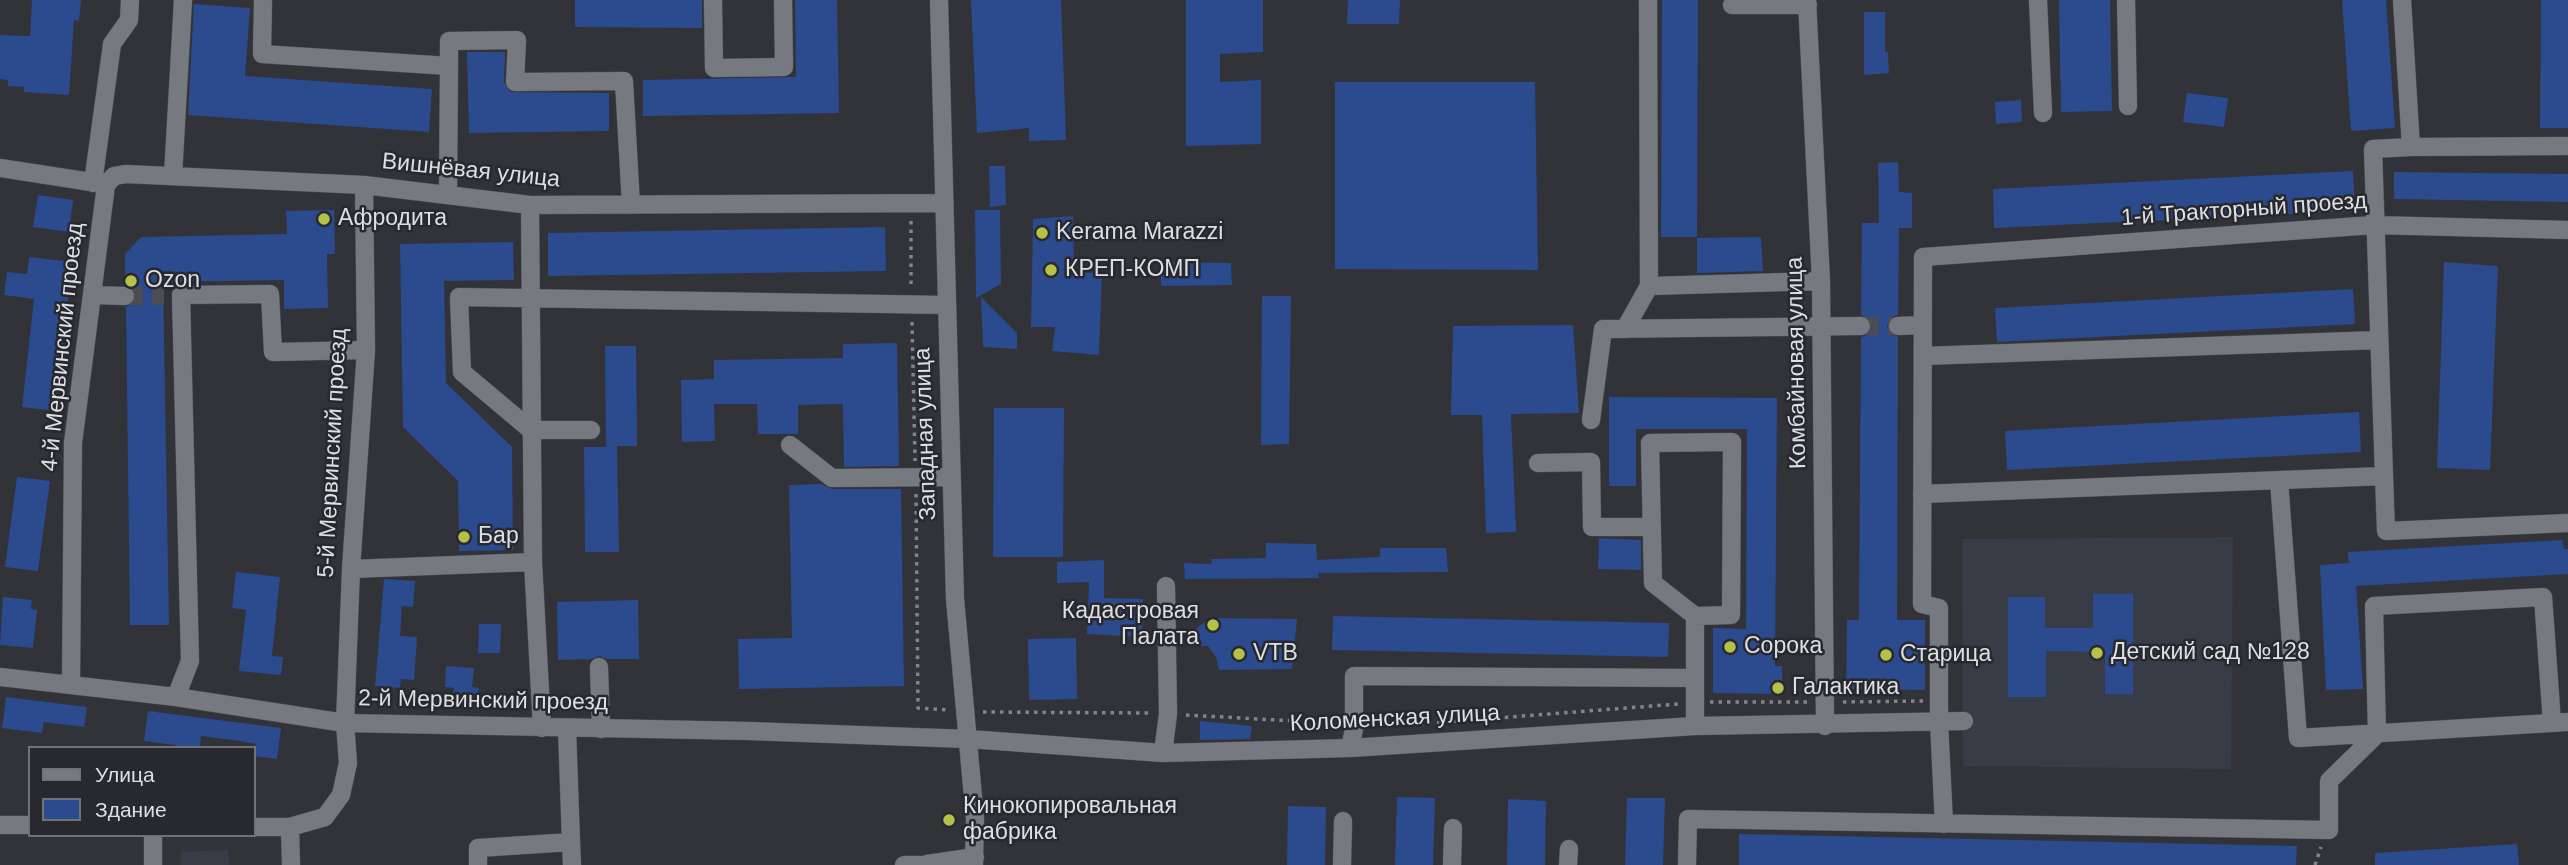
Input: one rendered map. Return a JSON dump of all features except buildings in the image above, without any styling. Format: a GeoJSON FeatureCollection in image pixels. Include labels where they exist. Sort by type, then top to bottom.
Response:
{"type":"FeatureCollection","features":[{"type":"Feature","properties":{"kind":"street","name":"4-й Мервинский проезд"},"geometry":{"type":"LineString","coordinates":[[71,683],[73,443],[93,295],[112,44],[129,20],[130,0]]}},
{"type":"Feature","properties":{"kind":"street"},"geometry":{"type":"LineString","coordinates":[[173,176],[183,0]]}},
{"type":"Feature","properties":{"kind":"street"},"geometry":{"type":"LineString","coordinates":[[263,0],[262,54],[449,66]]}},
{"type":"Feature","properties":{"kind":"street"},"geometry":{"type":"LineString","coordinates":[[713,0],[714,68],[784,67],[783,0]]}},
{"type":"Feature","properties":{"kind":"street","name":"Западная улица"},"geometry":{"type":"LineString","coordinates":[[939,0],[955,599],[975,819],[974,861]]}},
{"type":"Feature","properties":{"kind":"street"},"geometry":{"type":"LineString","coordinates":[[1625,329],[1649,286],[1648,0]]}},
{"type":"Feature","properties":{"kind":"street"},"geometry":{"type":"LineString","coordinates":[[2038,0],[2043,113]]}},
{"type":"Feature","properties":{"kind":"street"},"geometry":{"type":"LineString","coordinates":[[2126,0],[2128,106]]}},
{"type":"Feature","properties":{"kind":"street"},"geometry":{"type":"LineString","coordinates":[[2402,0],[2411,146]]}},
{"type":"Feature","properties":{"kind":"street"},"geometry":{"type":"LineString","coordinates":[[1732,5],[1808,2]]}},
{"type":"Feature","properties":{"kind":"street","name":"Комбайновая улица"},"geometry":{"type":"LineString","coordinates":[[1808,2],[1821,281],[1825,726]]}},
{"type":"Feature","properties":{"kind":"street"},"geometry":{"type":"LineString","coordinates":[[448,195],[449,41],[517,40],[515,82],[624,81],[631,205]]}},
{"type":"Feature","properties":{"kind":"street"},"geometry":{"type":"LineString","coordinates":[[2568,146],[2411,146],[2373,149],[2386,531],[2568,523]]}},
{"type":"Feature","properties":{"kind":"street","name":"Вишнёвая улица"},"geometry":{"type":"LineString","coordinates":[[0,168],[100,184],[114,176],[126,174],[364,185],[530,205],[943,204]]}},
{"type":"Feature","properties":{"kind":"street","name":"5-й Мервинский проезд"},"geometry":{"type":"LineString","coordinates":[[256,827],[290,827],[325,817],[341,795],[348,763],[345,723],[351,569],[366,351],[364,185]]}},
{"type":"Feature","properties":{"kind":"street"},"geometry":{"type":"LineString","coordinates":[[530,205],[533,562],[542,728]]}},
{"type":"Feature","properties":{"kind":"street","name":"1-й Тракторный проезд"},"geometry":{"type":"LineString","coordinates":[[1923,325],[1923,257],[2374,225],[2568,230]]}},
{"type":"Feature","properties":{"kind":"street"},"geometry":{"type":"LineString","coordinates":[[1649,286],[1821,281]]}},
{"type":"Feature","properties":{"kind":"street"},"geometry":{"type":"LineString","coordinates":[[176,697],[190,661],[172,296],[270,294],[273,352],[366,351]]}},
{"type":"Feature","properties":{"kind":"street"},"geometry":{"type":"LineString","coordinates":[[93,295],[125,296]]}},
{"type":"Feature","properties":{"kind":"street"},"geometry":{"type":"LineString","coordinates":[[591,430],[531,430],[461,372],[459,297],[946,305]]}},
{"type":"Feature","properties":{"kind":"street"},"geometry":{"type":"LineString","coordinates":[[1898,326],[1923,325],[1922,604],[1940,608],[1939,722],[1944,824]]}},
{"type":"Feature","properties":{"kind":"street"},"geometry":{"type":"LineString","coordinates":[[1591,420],[1603,329],[1861,326]]}},
{"type":"Feature","properties":{"kind":"street"},"geometry":{"type":"LineString","coordinates":[[1923,356],[2379,340]]}},
{"type":"Feature","properties":{"kind":"street"},"geometry":{"type":"LineString","coordinates":[[1732,442],[1731,615],[1695,616],[1653,583],[1652,527],[1650,443],[1732,442]]}},
{"type":"Feature","properties":{"kind":"street"},"geometry":{"type":"LineString","coordinates":[[790,445],[832,478],[951,477]]}},
{"type":"Feature","properties":{"kind":"street"},"geometry":{"type":"LineString","coordinates":[[1538,463],[1591,462],[1592,527],[1652,527]]}},
{"type":"Feature","properties":{"kind":"street"},"geometry":{"type":"LineString","coordinates":[[1922,494],[2384,475]]}},
{"type":"Feature","properties":{"kind":"street"},"geometry":{"type":"LineString","coordinates":[[1687,865],[1688,819],[2329,830],[2329,781],[2377,734],[2374,606],[2543,597],[2560,722],[2377,734],[2298,738],[2279,480]]}},
{"type":"Feature","properties":{"kind":"street"},"geometry":{"type":"LineString","coordinates":[[351,569],[533,562]]}},
{"type":"Feature","properties":{"kind":"street"},"geometry":{"type":"LineString","coordinates":[[1163,753],[1168,714],[1166,586]]}},
{"type":"Feature","properties":{"kind":"street"},"geometry":{"type":"LineString","coordinates":[[1695,616],[1695,726]]}},
{"type":"Feature","properties":{"kind":"street"},"geometry":{"type":"LineString","coordinates":[[599,667],[601,729]]}},
{"type":"Feature","properties":{"kind":"street"},"geometry":{"type":"LineString","coordinates":[[1350,748],[1354,729],[1354,676],[1695,678]]}},
{"type":"Feature","properties":{"kind":"street","name":"2-й Мервинский проезд"},"geometry":{"type":"LineString","coordinates":[[0,677],[71,683],[345,723],[968,739]]}},
{"type":"Feature","properties":{"kind":"street","name":"Коломенская улица"},"geometry":{"type":"LineString","coordinates":[[968,739],[1163,753],[1350,748],[1695,726],[1825,726],[1964,721]]}},
{"type":"Feature","properties":{"kind":"street"},"geometry":{"type":"LineString","coordinates":[[567,728],[572,865]]}},
{"type":"Feature","properties":{"kind":"street"},"geometry":{"type":"LineString","coordinates":[[1342,865],[1343,821]]}},
{"type":"Feature","properties":{"kind":"street"},"geometry":{"type":"LineString","coordinates":[[0,825],[28,825]]}},
{"type":"Feature","properties":{"kind":"street"},"geometry":{"type":"LineString","coordinates":[[290,827],[291,865]]}},
{"type":"Feature","properties":{"kind":"street"},"geometry":{"type":"LineString","coordinates":[[1452,865],[1453,828]]}},
{"type":"Feature","properties":{"kind":"street"},"geometry":{"type":"LineString","coordinates":[[153,837],[153,865]]}},
{"type":"Feature","properties":{"kind":"street"},"geometry":{"type":"LineString","coordinates":[[478,865],[478,848],[571,842]]}},
{"type":"Feature","properties":{"kind":"street"},"geometry":{"type":"LineString","coordinates":[[904,865],[974,861]]}},
{"type":"Feature","properties":{"kind":"path"},"geometry":{"type":"LineString","coordinates":[[911,204],[918,708],[1168,714],[1313,722],[1313,728],[1354,729]]}},
{"type":"Feature","properties":{"kind":"path"},"geometry":{"type":"LineString","coordinates":[[1409,725],[1695,702],[1939,701]]}},
{"type":"Feature","properties":{"kind":"shaded area","name":"Детский сад №128"},"geometry":{"type":"Polygon","coordinates":[[[2233,537],[2231,769],[1963,766],[1962,539],[2233,537]]]}},
{"type":"Feature","properties":{"kind":"shaded area"},"geometry":{"type":"Polygon","coordinates":[[[228,850],[229,865],[181,865],[181,852],[228,850]]]}},
{"type":"Feature","properties":{"kind":"tunnel"},"geometry":{"type":"LineString","coordinates":[[125,296],[164,296]]}},
{"type":"Feature","properties":{"kind":"tunnel"},"geometry":{"type":"LineString","coordinates":[[1861,326],[1898,326]]}},
{"type":"Feature","properties":{"kind":"place","name":"Афродита"},"geometry":{"type":"Point","coordinates":[324,219]}},
{"type":"Feature","properties":{"kind":"place","name":"Kerama Marazzi"},"geometry":{"type":"Point","coordinates":[1042,233]}},
{"type":"Feature","properties":{"kind":"place","name":"КРЕП-КОМП"},"geometry":{"type":"Point","coordinates":[1051,270]}},
{"type":"Feature","properties":{"kind":"place","name":"Ozon"},"geometry":{"type":"Point","coordinates":[131,281]}},
{"type":"Feature","properties":{"kind":"place","name":"Бар"},"geometry":{"type":"Point","coordinates":[464,537]}},
{"type":"Feature","properties":{"kind":"place","name":"Кадастровая Палата"},"geometry":{"type":"Point","coordinates":[1213,625]}},
{"type":"Feature","properties":{"kind":"place","name":"Сорока"},"geometry":{"type":"Point","coordinates":[1730,647]}},
{"type":"Feature","properties":{"kind":"place","name":"Детский сад №128"},"geometry":{"type":"Point","coordinates":[2097,653]}},
{"type":"Feature","properties":{"kind":"place","name":"VTB"},"geometry":{"type":"Point","coordinates":[1239,654]}},
{"type":"Feature","properties":{"kind":"place","name":"Старица"},"geometry":{"type":"Point","coordinates":[1886,655]}},
{"type":"Feature","properties":{"kind":"place","name":"Галактика"},"geometry":{"type":"Point","coordinates":[1778,688]}},
{"type":"Feature","properties":{"kind":"place","name":"Кинокопировальная фабрика"},"geometry":{"type":"Point","coordinates":[949,820]}}]}
